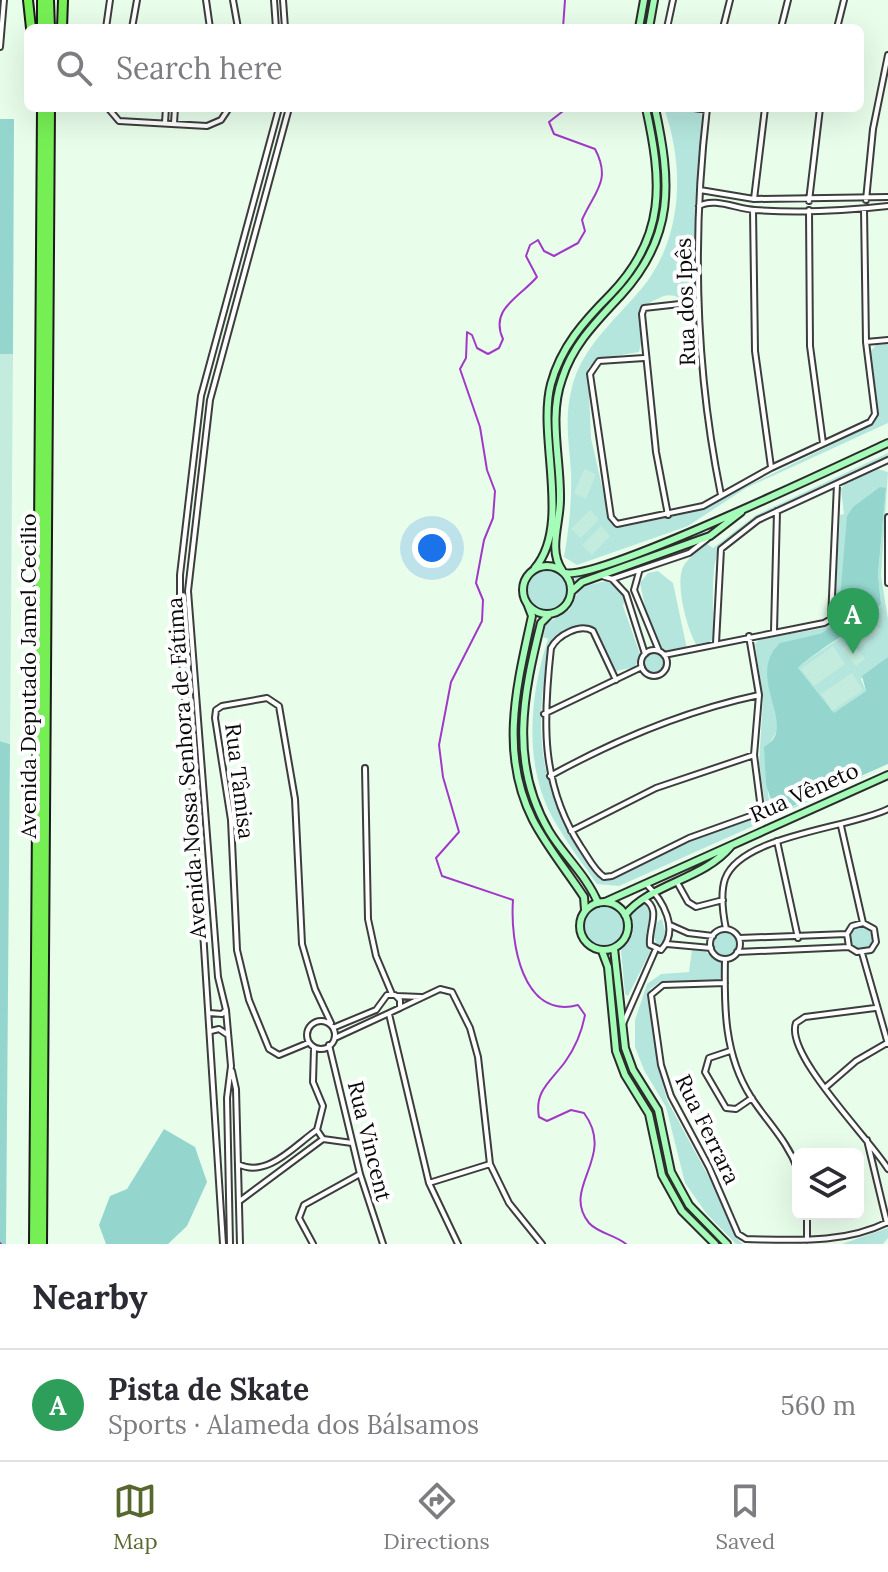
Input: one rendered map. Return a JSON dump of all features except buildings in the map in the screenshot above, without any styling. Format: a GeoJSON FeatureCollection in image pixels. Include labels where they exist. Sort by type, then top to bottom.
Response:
{"type":"FeatureCollection","features":[{"type":"Feature","properties":{"kind":"highway"},"geometry":{"type":"LineString","coordinates":[[28,0],[31,24]]}},
{"type":"Feature","properties":{"kind":"highway"},"geometry":{"type":"LineString","coordinates":[[42,0],[42,24]]}},
{"type":"Feature","properties":{"kind":"highway"},"geometry":{"type":"LineString","coordinates":[[49,0],[50,24]]}},
{"type":"Feature","properties":{"kind":"highway"},"geometry":{"type":"LineString","coordinates":[[62,24],[65,0]]}},
{"type":"Feature","properties":{"kind":"highway"},"geometry":{"type":"LineString","coordinates":[[41,112],[46,154]]}},
{"type":"Feature","properties":{"kind":"highway"},"geometry":{"type":"LineString","coordinates":[[46,154],[51,112]]}},
{"type":"Feature","properties":{"kind":"highway","name":"Avenida Deputado Jamel Cecilio"},"geometry":{"type":"LineString","coordinates":[[34,1244],[46,154]]}},
{"type":"Feature","properties":{"kind":"highway","name":"Avenida Deputado Jamel Cecilio"},"geometry":{"type":"LineString","coordinates":[[42,1244],[46,154]]}},
{"type":"Feature","properties":{"kind":"street"},"geometry":{"type":"LineString","coordinates":[[0,47],[4,0]]}},
{"type":"Feature","properties":{"kind":"street"},"geometry":{"type":"LineString","coordinates":[[107,24],[110,0]]}},
{"type":"Feature","properties":{"kind":"street"},"geometry":{"type":"LineString","coordinates":[[133,24],[137,0]]}},
{"type":"Feature","properties":{"kind":"street"},"geometry":{"type":"LineString","coordinates":[[206,0],[209,24]]}},
{"type":"Feature","properties":{"kind":"street"},"geometry":{"type":"LineString","coordinates":[[233,0],[237,24]]}},
{"type":"Feature","properties":{"kind":"street"},"geometry":{"type":"LineString","coordinates":[[274,0],[276,24]]}},
{"type":"Feature","properties":{"kind":"street"},"geometry":{"type":"LineString","coordinates":[[283,0],[285,24]]}},
{"type":"Feature","properties":{"kind":"street"},"geometry":{"type":"LineString","coordinates":[[640,24],[644,0]]}},
{"type":"Feature","properties":{"kind":"street"},"geometry":{"type":"LineString","coordinates":[[650,24],[654,0]]}},
{"type":"Feature","properties":{"kind":"street"},"geometry":{"type":"LineString","coordinates":[[668,24],[673,0]]}},
{"type":"Feature","properties":{"kind":"street"},"geometry":{"type":"LineString","coordinates":[[724,24],[730,0]]}},
{"type":"Feature","properties":{"kind":"street"},"geometry":{"type":"LineString","coordinates":[[782,24],[788,0]]}},
{"type":"Feature","properties":{"kind":"street"},"geometry":{"type":"LineString","coordinates":[[838,24],[844,0]]}},
{"type":"Feature","properties":{"kind":"street"},"geometry":{"type":"LineString","coordinates":[[866,200],[873,129],[888,55]]}},
{"type":"Feature","properties":{"kind":"street"},"geometry":{"type":"LineString","coordinates":[[111,112],[119,121],[215,125],[226,112]]}},
{"type":"Feature","properties":{"kind":"street"},"geometry":{"type":"LineString","coordinates":[[165,123],[166,112]]}},
{"type":"Feature","properties":{"kind":"street"},"geometry":{"type":"LineString","coordinates":[[174,123],[175,112]]}},
{"type":"Feature","properties":{"kind":"street","name":"Avenida Nossa Senhora de Fátima"},"geometry":{"type":"LineString","coordinates":[[223,1244],[180,636],[180,575],[201,396],[278,112]]}},
{"type":"Feature","properties":{"kind":"street","name":"Avenida Nossa Senhora de Fátima"},"geometry":{"type":"LineString","coordinates":[[230,1244],[227,1098],[231,1066],[226,1010],[218,977],[213,932],[188,591],[210,400],[288,112]]}},
{"type":"Feature","properties":{"kind":"street"},"geometry":{"type":"LineString","coordinates":[[647,112],[659,180],[653,223],[632,268],[589,315],[558,362],[547,411],[550,522],[546,549],[523,588],[532,616],[512,718],[517,771],[533,819],[584,897],[581,936],[589,946],[602,951],[614,948],[625,938],[625,915],[617,906],[602,902],[550,833],[525,771],[522,709],[541,623],[550,614],[565,607],[572,591],[582,582],[710,536]]}},
{"type":"Feature","properties":{"kind":"street"},"geometry":{"type":"LineString","coordinates":[[572,591],[555,552],[561,483],[555,408],[561,379],[574,350],[638,275],[658,236],[667,191],[667,163],[656,112]]}},
{"type":"Feature","properties":{"kind":"street","name":"Rua dos Ipês"},"geometry":{"type":"LineString","coordinates":[[707,112],[699,206],[698,302],[711,445],[721,495]]}},
{"type":"Feature","properties":{"kind":"street"},"geometry":{"type":"LineString","coordinates":[[754,199],[765,112]]}},
{"type":"Feature","properties":{"kind":"street"},"geometry":{"type":"LineString","coordinates":[[809,201],[820,112]]}},
{"type":"Feature","properties":{"kind":"street"},"geometry":{"type":"LineString","coordinates":[[700,190],[754,199],[809,201],[888,197]]}},
{"type":"Feature","properties":{"kind":"street"},"geometry":{"type":"LineString","coordinates":[[784,200],[785,210]]}},
{"type":"Feature","properties":{"kind":"street"},"geometry":{"type":"LineString","coordinates":[[837,209],[838,200]]}},
{"type":"Feature","properties":{"kind":"street"},"geometry":{"type":"LineString","coordinates":[[699,206],[707,202],[753,210],[888,206]]}},
{"type":"Feature","properties":{"kind":"street"},"geometry":{"type":"LineString","coordinates":[[644,358],[599,361],[590,374],[611,517],[617,524],[703,506],[771,468],[870,422],[875,414],[866,342],[864,209]]}},
{"type":"Feature","properties":{"kind":"street"},"geometry":{"type":"LineString","coordinates":[[753,210],[755,351],[771,468]]}},
{"type":"Feature","properties":{"kind":"street"},"geometry":{"type":"LineString","coordinates":[[809,210],[810,346],[823,443]]}},
{"type":"Feature","properties":{"kind":"street"},"geometry":{"type":"LineString","coordinates":[[668,515],[644,358],[644,308],[698,302]]}},
{"type":"Feature","properties":{"kind":"street"},"geometry":{"type":"LineString","coordinates":[[224,306],[233,309]]}},
{"type":"Feature","properties":{"kind":"street"},"geometry":{"type":"LineString","coordinates":[[866,342],[888,340]]}},
{"type":"Feature","properties":{"kind":"street"},"geometry":{"type":"LineString","coordinates":[[535,568],[549,565],[564,571],[589,569],[703,526],[888,443]]}},
{"type":"Feature","properties":{"kind":"street"},"geometry":{"type":"LineString","coordinates":[[716,643],[721,549],[745,528],[888,460]]}},
{"type":"Feature","properties":{"kind":"street"},"geometry":{"type":"LineString","coordinates":[[640,570],[634,590],[647,628],[664,655],[676,656],[716,643],[824,623],[831,619],[837,484]]}},
{"type":"Feature","properties":{"kind":"street"},"geometry":{"type":"LineString","coordinates":[[599,576],[612,579],[689,553],[772,495]]}},
{"type":"Feature","properties":{"kind":"street"},"geometry":{"type":"LineString","coordinates":[[774,631],[777,511]]}},
{"type":"Feature","properties":{"kind":"street"},"geometry":{"type":"LineString","coordinates":[[888,517],[888,583]]}},
{"type":"Feature","properties":{"kind":"street"},"geometry":{"type":"LineString","coordinates":[[703,526],[710,530],[710,536]]}},
{"type":"Feature","properties":{"kind":"street"},"geometry":{"type":"LineString","coordinates":[[612,579],[626,594],[645,654],[642,667]]}},
{"type":"Feature","properties":{"kind":"street"},"geometry":{"type":"LineString","coordinates":[[527,603],[537,612],[550,614]]}},
{"type":"Feature","properties":{"kind":"street"},"geometry":{"type":"LineString","coordinates":[[632,614],[640,611]]}},
{"type":"Feature","properties":{"kind":"street"},"geometry":{"type":"LineString","coordinates":[[616,680],[593,631],[580,628],[556,639],[551,648],[544,714],[549,777],[571,831],[604,877],[612,876],[689,838],[756,814],[761,809],[754,755],[759,695],[749,636]]}},
{"type":"Feature","properties":{"kind":"street"},"geometry":{"type":"LineString","coordinates":[[638,631],[647,628]]}},
{"type":"Feature","properties":{"kind":"street"},"geometry":{"type":"LineString","coordinates":[[645,654],[659,651]]}},
{"type":"Feature","properties":{"kind":"street"},"geometry":{"type":"LineString","coordinates":[[664,655],[667,665]]}},
{"type":"Feature","properties":{"kind":"street"},"geometry":{"type":"LineString","coordinates":[[642,667],[654,676],[662,674],[676,656]]}},
{"type":"Feature","properties":{"kind":"street"},"geometry":{"type":"LineString","coordinates":[[544,714],[642,667]]}},
{"type":"Feature","properties":{"kind":"street"},"geometry":{"type":"LineString","coordinates":[[549,777],[595,751],[673,717],[759,695]]}},
{"type":"Feature","properties":{"kind":"street","name":"Rua Tâmisa"},"geometry":{"type":"LineString","coordinates":[[308,1043],[279,1055],[274,1053],[249,1000],[236,939],[231,820],[216,710],[267,698],[279,706],[295,799],[300,932],[311,978],[324,1011]]}},
{"type":"Feature","properties":{"kind":"street"},"geometry":{"type":"LineString","coordinates":[[571,831],[656,788],[754,755]]}},
{"type":"Feature","properties":{"kind":"street"},"geometry":{"type":"LineString","coordinates":[[365,768],[368,919],[376,956],[400,1008]]}},
{"type":"Feature","properties":{"kind":"street","name":"Rua Vêneto"},"geometry":{"type":"LineString","coordinates":[[602,902],[888,775]]}},
{"type":"Feature","properties":{"kind":"street"},"geometry":{"type":"LineString","coordinates":[[847,934],[739,938],[726,929],[724,881],[741,858],[777,841],[841,826],[888,809]]}},
{"type":"Feature","properties":{"kind":"street"},"geometry":{"type":"LineString","coordinates":[[841,826],[863,923]]}},
{"type":"Feature","properties":{"kind":"street"},"geometry":{"type":"LineString","coordinates":[[777,841],[798,938]]}},
{"type":"Feature","properties":{"kind":"street","name":"Rua Vêneto"},"geometry":{"type":"LineString","coordinates":[[625,915],[635,903],[678,884],[718,861],[734,843]]}},
{"type":"Feature","properties":{"kind":"street"},"geometry":{"type":"LineString","coordinates":[[712,852],[718,861]]}},
{"type":"Feature","properties":{"kind":"street"},"geometry":{"type":"LineString","coordinates":[[646,884],[657,894],[670,925],[667,944]]}},
{"type":"Feature","properties":{"kind":"street"},"geometry":{"type":"LineString","coordinates":[[678,884],[686,900],[696,907],[723,900]]}},
{"type":"Feature","properties":{"kind":"street"},"geometry":{"type":"LineString","coordinates":[[644,899],[653,909],[649,939],[655,951]]}},
{"type":"Feature","properties":{"kind":"street"},"geometry":{"type":"LineString","coordinates":[[585,910],[602,902]]}},
{"type":"Feature","properties":{"kind":"street"},"geometry":{"type":"LineString","coordinates":[[849,947],[847,934],[852,926],[863,923],[874,929],[877,937],[874,946],[862,953]]}},
{"type":"Feature","properties":{"kind":"street"},"geometry":{"type":"LineString","coordinates":[[670,925],[695,935],[713,936],[726,929]]}},
{"type":"Feature","properties":{"kind":"street"},"geometry":{"type":"LineString","coordinates":[[713,936],[711,948],[716,956],[725,959],[737,952],[849,947],[862,953]]}},
{"type":"Feature","properties":{"kind":"street"},"geometry":{"type":"LineString","coordinates":[[737,952],[739,938]]}},
{"type":"Feature","properties":{"kind":"street"},"geometry":{"type":"LineString","coordinates":[[622,1026],[655,951],[667,944],[711,948]]}},
{"type":"Feature","properties":{"kind":"street"},"geometry":{"type":"LineString","coordinates":[[614,948],[622,1026],[630,1063],[661,1119],[675,1180],[689,1205],[727,1244]]}},
{"type":"Feature","properties":{"kind":"street"},"geometry":{"type":"LineString","coordinates":[[602,951],[608,967],[616,1051],[625,1075],[641,1098],[652,1122],[662,1175],[682,1211],[715,1244]]}},
{"type":"Feature","properties":{"kind":"street"},"geometry":{"type":"LineString","coordinates":[[826,1087],[856,1061],[888,1044],[875,1008],[862,953]]}},
{"type":"Feature","properties":{"kind":"street"},"geometry":{"type":"LineString","coordinates":[[725,959],[730,1051],[752,1098],[782,1137],[792,1158]]}},
{"type":"Feature","properties":{"kind":"street","name":"Rua Ferrara"},"geometry":{"type":"LineString","coordinates":[[725,983],[666,984],[652,992],[667,1086],[738,1234],[746,1239],[807,1240]]}},
{"type":"Feature","properties":{"kind":"street"},"geometry":{"type":"LineString","coordinates":[[314,1048],[329,1045],[335,1038],[421,997],[448,989],[466,1019],[480,1068],[490,1164],[514,1212],[542,1244]]}},
{"type":"Feature","properties":{"kind":"street"},"geometry":{"type":"LineString","coordinates":[[319,1022],[333,1025],[376,1010],[383,998],[395,995],[421,997]]}},
{"type":"Feature","properties":{"kind":"street"},"geometry":{"type":"LineString","coordinates":[[875,1008],[805,1017],[796,1023],[793,1032],[801,1054],[888,1169]]}},
{"type":"Feature","properties":{"kind":"street"},"geometry":{"type":"LineString","coordinates":[[209,1013],[222,1014],[226,1010]]}},
{"type":"Feature","properties":{"kind":"street"},"geometry":{"type":"LineString","coordinates":[[314,1048],[308,1043],[309,1029],[319,1022],[324,1011]]}},
{"type":"Feature","properties":{"kind":"street"},"geometry":{"type":"LineString","coordinates":[[324,1011],[333,1025],[335,1038]]}},
{"type":"Feature","properties":{"kind":"street"},"geometry":{"type":"LineString","coordinates":[[389,1014],[429,1183],[458,1244]]}},
{"type":"Feature","properties":{"kind":"street"},"geometry":{"type":"LineString","coordinates":[[210,1031],[219,1029],[229,1037]]}},
{"type":"Feature","properties":{"kind":"street","name":"Rua Vincent"},"geometry":{"type":"LineString","coordinates":[[329,1045],[360,1174],[383,1244]]}},
{"type":"Feature","properties":{"kind":"street"},"geometry":{"type":"LineString","coordinates":[[238,1164],[261,1169],[317,1130],[323,1106],[313,1082],[314,1048]]}},
{"type":"Feature","properties":{"kind":"street"},"geometry":{"type":"LineString","coordinates":[[730,1051],[709,1058],[705,1072],[726,1108],[736,1109],[752,1098]]}},
{"type":"Feature","properties":{"kind":"street"},"geometry":{"type":"LineString","coordinates":[[231,1066],[236,1089],[240,1244]]}},
{"type":"Feature","properties":{"kind":"street"},"geometry":{"type":"LineString","coordinates":[[317,1130],[323,1139]]}},
{"type":"Feature","properties":{"kind":"street"},"geometry":{"type":"LineString","coordinates":[[807,1220],[807,1240],[852,1238],[887,1223],[866,1138]]}},
{"type":"Feature","properties":{"kind":"street"},"geometry":{"type":"LineString","coordinates":[[240,1202],[323,1139],[352,1143]]}},
{"type":"Feature","properties":{"kind":"street"},"geometry":{"type":"LineString","coordinates":[[301,1141],[307,1150]]}},
{"type":"Feature","properties":{"kind":"street"},"geometry":{"type":"LineString","coordinates":[[276,1160],[282,1168]]}},
{"type":"Feature","properties":{"kind":"street"},"geometry":{"type":"LineString","coordinates":[[429,1183],[490,1164]]}},
{"type":"Feature","properties":{"kind":"street"},"geometry":{"type":"LineString","coordinates":[[313,1244],[299,1212],[304,1205],[360,1174]]}},
{"type":"Feature","properties":{"kind":"shaded area"},"geometry":{"type":"Polygon","coordinates":[[[665,112],[699,112],[704,118],[695,205],[694,293],[688,299],[667,295],[652,301],[642,312],[639,352],[598,359],[588,368],[591,438],[610,522],[622,527],[694,512],[872,425],[877,415],[870,352],[876,345],[888,344],[888,423],[746,488],[688,526],[577,565],[564,557],[571,494],[568,409],[572,387],[592,346],[642,288],[666,247],[673,225],[677,178],[665,112]]]}},
{"type":"Feature","properties":{"kind":"shaded area"},"geometry":{"type":"Polygon","coordinates":[[[0,119],[14,119],[13,354],[0,354],[0,119]]]}},
{"type":"Feature","properties":{"kind":"shaded area"},"geometry":{"type":"Polygon","coordinates":[[[0,354],[13,354],[10,744],[0,741],[0,354]]]}},
{"type":"Feature","properties":{"kind":"shaded area"},"geometry":{"type":"Polygon","coordinates":[[[888,453],[888,457],[768,513],[727,540],[718,552],[714,571],[713,638],[710,642],[696,644],[686,618],[680,584],[683,567],[691,557],[707,544],[713,548],[756,515],[888,453]]]}},
{"type":"Feature","properties":{"kind":"shaded area"},"geometry":{"type":"Polygon","coordinates":[[[584,469],[596,474],[586,499],[574,493],[584,469]]]}},
{"type":"Feature","properties":{"kind":"shaded area"},"geometry":{"type":"Polygon","coordinates":[[[878,469],[888,472],[881,576],[888,619],[888,657],[861,679],[866,691],[834,714],[798,672],[798,668],[862,622],[881,604],[878,574],[886,488],[839,621],[822,633],[781,643],[770,666],[770,685],[779,727],[769,745],[768,794],[772,812],[775,814],[888,766],[619,886],[597,884],[555,822],[538,779],[532,732],[533,708],[548,639],[543,637],[546,624],[569,610],[581,587],[606,581],[616,586],[625,599],[623,606],[640,654],[635,667],[616,671],[597,630],[586,624],[564,632],[553,644],[548,660],[541,709],[544,761],[558,810],[569,833],[599,877],[613,879],[691,840],[755,818],[765,804],[759,763],[763,700],[755,644],[760,639],[824,628],[834,621],[840,515],[844,514],[841,489],[845,484],[878,469]]]}},
{"type":"Feature","properties":{"kind":"shaded area"},"geometry":{"type":"Polygon","coordinates":[[[880,487],[886,488],[878,574],[881,604],[862,622],[798,668],[834,713],[866,691],[862,676],[888,657],[888,764],[775,814],[766,784],[764,747],[774,738],[777,727],[768,686],[770,657],[780,643],[822,633],[838,621],[847,516],[853,507],[880,487]]]}},
{"type":"Feature","properties":{"kind":"shaded area"},"geometry":{"type":"Polygon","coordinates":[[[590,510],[599,519],[581,538],[571,529],[590,510]]]}},
{"type":"Feature","properties":{"kind":"shaded area"},"geometry":{"type":"Polygon","coordinates":[[[601,526],[610,536],[592,555],[582,545],[601,526]]]}},
{"type":"Feature","properties":{"kind":"shaded area"},"geometry":{"type":"Polygon","coordinates":[[[702,531],[706,535],[576,583],[574,576],[702,531]]]}},
{"type":"Feature","properties":{"kind":"shaded area"},"geometry":{"type":"Polygon","coordinates":[[[548,570],[562,576],[568,590],[562,604],[548,610],[534,604],[528,590],[534,576],[548,570]]]}},
{"type":"Feature","properties":{"kind":"shaded area"},"geometry":{"type":"Polygon","coordinates":[[[658,571],[673,583],[687,649],[668,653],[660,648],[653,627],[649,625],[640,583],[648,573],[658,571]]]}},
{"type":"Feature","properties":{"kind":"shaded area"},"geometry":{"type":"Polygon","coordinates":[[[871,619],[880,630],[860,646],[851,635],[871,619]]]}},
{"type":"Feature","properties":{"kind":"shaded area"},"geometry":{"type":"Polygon","coordinates":[[[851,641],[865,659],[856,666],[842,649],[851,641]]]}},
{"type":"Feature","properties":{"kind":"shaded area"},"geometry":{"type":"Polygon","coordinates":[[[833,646],[845,664],[814,686],[801,669],[833,646]]]}},
{"type":"Feature","properties":{"kind":"shaded area"},"geometry":{"type":"Polygon","coordinates":[[[654,653],[661,656],[664,663],[661,670],[654,673],[647,670],[644,663],[647,656],[654,653]]]}},
{"type":"Feature","properties":{"kind":"shaded area"},"geometry":{"type":"Polygon","coordinates":[[[852,673],[863,690],[832,711],[821,694],[852,673]]]}},
{"type":"Feature","properties":{"kind":"shaded area"},"geometry":{"type":"Polygon","coordinates":[[[0,741],[10,744],[6,1244],[0,1244],[0,741]]]}},
{"type":"Feature","properties":{"kind":"shaded area"},"geometry":{"type":"Polygon","coordinates":[[[644,901],[652,910],[646,933],[650,952],[628,996],[625,994],[621,950],[633,933],[631,914],[644,901]]]}},
{"type":"Feature","properties":{"kind":"shaded area"},"geometry":{"type":"Polygon","coordinates":[[[604,907],[618,913],[624,927],[618,941],[604,947],[590,941],[584,927],[590,913],[604,907]]]}},
{"type":"Feature","properties":{"kind":"shaded area"},"geometry":{"type":"Polygon","coordinates":[[[662,919],[666,935],[658,947],[653,935],[658,921],[662,919]]]}},
{"type":"Feature","properties":{"kind":"shaded area"},"geometry":{"type":"Polygon","coordinates":[[[862,926],[873,933],[874,938],[867,949],[862,950],[851,943],[850,938],[857,927],[862,926]]]}},
{"type":"Feature","properties":{"kind":"shaded area"},"geometry":{"type":"Polygon","coordinates":[[[725,932],[733,936],[737,944],[733,952],[725,956],[717,952],[713,944],[717,936],[725,932]]]}},
{"type":"Feature","properties":{"kind":"shaded area"},"geometry":{"type":"Polygon","coordinates":[[[692,950],[706,952],[721,962],[723,975],[718,981],[661,981],[650,989],[648,998],[658,1067],[667,1100],[712,1183],[736,1238],[743,1244],[736,1244],[706,1213],[685,1183],[666,1107],[644,1070],[635,1047],[635,1020],[647,984],[661,974],[689,972],[692,950]]]}},
{"type":"Feature","properties":{"kind":"shaded area"},"geometry":{"type":"Polygon","coordinates":[[[164,1129],[195,1147],[207,1182],[187,1226],[168,1244],[106,1244],[99,1225],[110,1196],[127,1189],[164,1129]]]}},
{"type":"Feature","properties":{"kind":"shaded area"},"geometry":{"type":"Polygon","coordinates":[[[888,1228],[888,1238],[883,1244],[842,1244],[888,1228]]]}},
{"type":"Feature","properties":{"kind":"waterway"},"geometry":{"type":"LineString","coordinates":[[563,24],[565,0]]}},
{"type":"Feature","properties":{"kind":"waterway"},"geometry":{"type":"LineString","coordinates":[[562,112],[549,122],[554,134],[595,149],[602,170],[599,186],[582,220],[585,231],[578,243],[554,256],[544,251],[538,240],[530,245],[526,256],[537,277],[503,311],[500,319],[503,339],[499,348],[488,354],[477,348],[472,335],[467,332],[466,358],[460,369],[480,427],[487,470],[495,491],[493,518],[484,540],[476,583],[483,600],[482,621],[451,682],[439,745],[443,777],[459,832],[436,858],[442,876],[513,900],[517,955],[532,989],[544,1001],[559,1006],[578,1005],[585,1015],[572,1051],[541,1093],[539,1117],[547,1121],[571,1110],[584,1113],[595,1144],[583,1184],[582,1210],[589,1223],[626,1244]]}},
{"type":"Feature","properties":{"kind":"place","name":"Pista de Skate"},"geometry":{"type":"Point","coordinates":[853,654]}}]}
